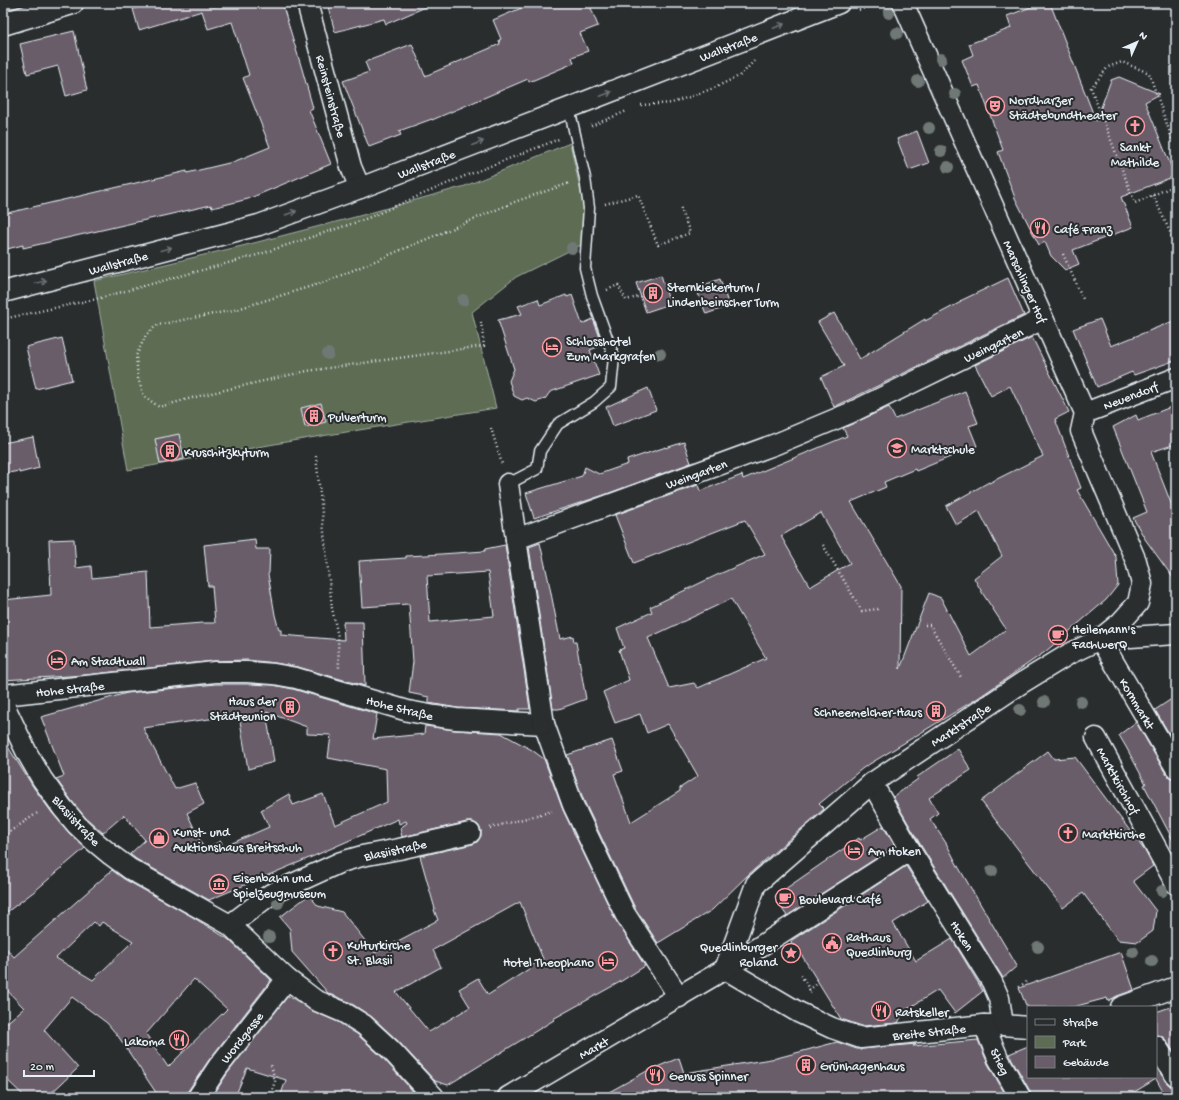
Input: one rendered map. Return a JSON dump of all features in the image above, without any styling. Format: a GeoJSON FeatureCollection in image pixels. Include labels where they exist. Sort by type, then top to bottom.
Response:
{"type":"FeatureCollection","features":[{"type":"Feature","properties":{"kind":"main road"},"geometry":{"type":"LineString","coordinates":[[3,24],[72,3]]}},
{"type":"Feature","properties":{"kind":"street","name":"Reinsteinstraße"},"geometry":{"type":"LineString","coordinates":[[307,3],[351,167],[360,188]]}},
{"type":"Feature","properties":{"kind":"street","name":"Wallstraße"},"geometry":{"type":"LineString","coordinates":[[3,292],[259,225],[360,188],[839,3]]}},
{"type":"Feature","properties":{"kind":"street","name":"Marschlinger Hof"},"geometry":{"type":"LineString","coordinates":[[903,3],[1085,413]]}},
{"type":"Feature","properties":{"kind":"street","name":"Weingarten"},"geometry":{"type":"LineString","coordinates":[[516,539],[776,444],[842,416],[1043,319]]}},
{"type":"Feature","properties":{"kind":"street","name":"Neuendorf"},"geometry":{"type":"LineString","coordinates":[[1085,413],[1176,378]]}},
{"type":"Feature","properties":{"kind":"street","name":"Marktstraße"},"geometry":{"type":"LineString","coordinates":[[725,970],[756,884],[872,783],[1062,658],[1100,639],[1121,622],[1138,603],[1142,584],[1136,561],[1081,431],[1085,413]]}},
{"type":"Feature","properties":{"kind":"street"},"geometry":{"type":"LineString","coordinates":[[508,484],[544,724],[573,805],[625,914],[654,956],[679,997]]}},
{"type":"Feature","properties":{"kind":"street"},"geometry":{"type":"LineString","coordinates":[[1100,639],[1176,634]]}},
{"type":"Feature","properties":{"kind":"street","name":"Kornmarkt"},"geometry":{"type":"LineString","coordinates":[[1100,639],[1176,768]]}},
{"type":"Feature","properties":{"kind":"street","name":"Hohe Straße"},"geometry":{"type":"LineString","coordinates":[[3,695],[215,672],[247,672],[274,674],[296,678],[408,710],[435,716],[544,724]]}},
{"type":"Feature","properties":{"kind":"street","name":"Blasiistraße"},"geometry":{"type":"LineString","coordinates":[[3,703],[42,779],[77,824],[112,856],[130,869],[230,925],[287,979],[315,1000],[343,1012],[364,1025],[390,1048],[434,1097]]}},
{"type":"Feature","properties":{"kind":"street","name":"Marktkirchhof"},"geometry":{"type":"LineString","coordinates":[[1096,738],[1176,884]]}},
{"type":"Feature","properties":{"kind":"street","name":"Hoken"},"geometry":{"type":"LineString","coordinates":[[872,783],[910,850],[992,982],[999,998],[994,1025]]}},
{"type":"Feature","properties":{"kind":"street","name":"Blasiistraße"},"geometry":{"type":"LineString","coordinates":[[230,925],[271,894],[341,862],[362,856],[470,833]]}},
{"type":"Feature","properties":{"kind":"street","name":"Markt"},"geometry":{"type":"LineString","coordinates":[[508,1097],[725,970],[910,850]]}},
{"type":"Feature","properties":{"kind":"street","name":"Breite Straße"},"geometry":{"type":"LineString","coordinates":[[725,970],[798,1012],[832,1028],[862,1038],[994,1025],[1027,1027]]}},
{"type":"Feature","properties":{"kind":"street","name":"Wordgasse"},"geometry":{"type":"LineString","coordinates":[[198,1097],[218,1067],[287,979]]}},
{"type":"Feature","properties":{"kind":"street"},"geometry":{"type":"LineString","coordinates":[[1127,1006],[1140,1004],[1176,986]]}},
{"type":"Feature","properties":{"kind":"street","name":"Stieg"},"geometry":{"type":"LineString","coordinates":[[994,1025],[998,1058],[1020,1097]]}},
{"type":"Feature","properties":{"kind":"street"},"geometry":{"type":"LineString","coordinates":[[1157,1048],[1176,1076]]}},
{"type":"Feature","properties":{"kind":"lane"},"geometry":{"type":"LineString","coordinates":[[508,484],[537,469],[540,452],[558,424],[594,402],[611,387],[614,356],[592,296],[585,268],[589,208],[585,178],[569,108]]}},
{"type":"Feature","properties":{"kind":"path"},"geometry":{"type":"LineString","coordinates":[[1176,150],[1150,72],[1122,62],[1108,67],[1091,88],[1135,203],[1176,186]]}},
{"type":"Feature","properties":{"kind":"path"},"geometry":{"type":"LineString","coordinates":[[481,322],[484,346],[307,370],[159,407],[144,396],[138,378],[136,356],[146,335],[157,325],[234,310],[325,282],[517,202],[585,178]]}},
{"type":"Feature","properties":{"kind":"path"},"geometry":{"type":"LineString","coordinates":[[610,202],[638,195],[658,245],[690,234],[680,206]]}},
{"type":"Feature","properties":{"kind":"path"},"geometry":{"type":"LineString","coordinates":[[1153,195],[1176,245]]}},
{"type":"Feature","properties":{"kind":"path"},"geometry":{"type":"LineString","coordinates":[[1063,254],[1083,299]]}},
{"type":"Feature","properties":{"kind":"path"},"geometry":{"type":"LineString","coordinates":[[612,288],[618,285],[626,300],[641,296]]}},
{"type":"Feature","properties":{"kind":"path"},"geometry":{"type":"LineString","coordinates":[[492,428],[508,484]]}},
{"type":"Feature","properties":{"kind":"path"},"geometry":{"type":"LineString","coordinates":[[316,456],[332,608],[338,637],[340,691]]}},
{"type":"Feature","properties":{"kind":"path"},"geometry":{"type":"LineString","coordinates":[[823,545],[862,611],[878,609]]}},
{"type":"Feature","properties":{"kind":"path"},"geometry":{"type":"LineString","coordinates":[[925,624],[930,625],[962,679]]}},
{"type":"Feature","properties":{"kind":"path"},"geometry":{"type":"LineString","coordinates":[[3,836],[57,800]]}},
{"type":"Feature","properties":{"kind":"path"},"geometry":{"type":"LineString","coordinates":[[470,833],[573,805]]}},
{"type":"Feature","properties":{"kind":"path"},"geometry":{"type":"LineString","coordinates":[[801,975],[809,989],[818,983]]}},
{"type":"Feature","properties":{"kind":"path"},"geometry":{"type":"LineString","coordinates":[[1019,988],[1026,982]]}},
{"type":"Feature","properties":{"kind":"path"},"geometry":{"type":"LineString","coordinates":[[270,1097],[275,1081],[271,1065]]}},
{"type":"Feature","properties":{"kind":"path"},"geometry":{"type":"LineString","coordinates":[[245,1097],[246,1093]]}},
{"type":"Feature","properties":{"kind":"green space"},"geometry":{"type":"Polygon","coordinates":[[[570,143],[585,211],[583,244],[516,277],[472,312],[496,408],[303,439],[128,470],[94,281],[246,245],[359,216],[465,186],[570,143]]]}},
{"type":"Feature","properties":{"kind":"building"},"geometry":{"type":"Polygon","coordinates":[[[152,3],[212,3],[213,7],[225,3],[282,3],[313,108],[309,110],[331,164],[248,199],[212,208],[211,205],[23,248],[23,245],[3,250],[3,214],[187,171],[187,173],[233,162],[270,147],[243,78],[249,75],[232,22],[208,29],[202,11],[139,30],[133,9],[152,3]]]}},
{"type":"Feature","properties":{"kind":"building"},"geometry":{"type":"Polygon","coordinates":[[[327,3],[435,3],[386,24],[384,19],[335,32],[327,3]]]}},
{"type":"Feature","properties":{"kind":"building"},"geometry":{"type":"Polygon","coordinates":[[[533,3],[589,3],[598,26],[580,33],[588,51],[572,57],[574,63],[529,82],[528,79],[432,120],[399,131],[401,135],[369,147],[343,81],[369,72],[365,62],[412,44],[425,76],[500,44],[499,40],[501,39],[493,20],[533,3]]]}},
{"type":"Feature","properties":{"kind":"building"},"geometry":{"type":"Polygon","coordinates":[[[1030,3],[1050,3],[1096,121],[1111,80],[1119,77],[1160,94],[1145,102],[1175,176],[1121,197],[1133,227],[1073,250],[1079,264],[1065,270],[1051,256],[1045,242],[1039,245],[1015,198],[998,152],[1003,150],[979,85],[973,87],[962,60],[973,55],[969,44],[1011,28],[1007,16],[1031,7],[1030,3]]]}},
{"type":"Feature","properties":{"kind":"building"},"geometry":{"type":"Polygon","coordinates":[[[74,31],[87,90],[66,96],[58,66],[27,74],[20,44],[74,31]]]}},
{"type":"Feature","properties":{"kind":"building"},"geometry":{"type":"Polygon","coordinates":[[[917,131],[929,163],[909,170],[897,139],[917,131]]]}},
{"type":"Feature","properties":{"kind":"building","name":"Sternkiekerturm / Lindenbeinscher Turm"},"geometry":{"type":"Polygon","coordinates":[[[661,275],[670,304],[646,312],[636,283],[661,275]]]}},
{"type":"Feature","properties":{"kind":"building"},"geometry":{"type":"Polygon","coordinates":[[[1008,278],[1024,315],[834,407],[821,377],[844,366],[818,322],[834,313],[860,359],[925,319],[925,321],[961,302],[960,301],[1008,278]]]}},
{"type":"Feature","properties":{"kind":"building"},"geometry":{"type":"Polygon","coordinates":[[[720,279],[729,306],[706,314],[696,288],[720,279]]]}},
{"type":"Feature","properties":{"kind":"building","name":"Schlosshotel Zum Markgrafen"},"geometry":{"type":"Polygon","coordinates":[[[566,295],[567,297],[572,295],[582,324],[593,319],[603,345],[590,350],[599,375],[550,392],[545,399],[536,402],[527,398],[522,400],[514,396],[509,381],[514,369],[498,320],[522,314],[518,306],[538,299],[540,305],[566,295]]]}},
{"type":"Feature","properties":{"kind":"building"},"geometry":{"type":"Polygon","coordinates":[[[1100,319],[1111,346],[1176,320],[1176,360],[1134,375],[1132,372],[1097,387],[1073,329],[1100,319]]]}},
{"type":"Feature","properties":{"kind":"building"},"geometry":{"type":"Polygon","coordinates":[[[1032,337],[1069,412],[1055,419],[1081,488],[1077,490],[1116,557],[1118,585],[1106,600],[1045,652],[978,698],[863,768],[819,804],[824,809],[748,875],[712,910],[658,943],[635,908],[584,801],[567,755],[612,740],[623,771],[614,774],[631,822],[680,791],[680,788],[698,776],[668,724],[647,733],[640,714],[615,723],[603,692],[629,680],[619,650],[624,648],[617,628],[652,612],[650,607],[765,554],[745,520],[634,563],[615,515],[698,485],[700,491],[742,475],[743,479],[847,436],[843,428],[889,407],[895,419],[965,391],[978,423],[969,426],[977,446],[916,471],[915,469],[884,482],[886,487],[851,502],[901,586],[900,669],[929,593],[941,598],[971,656],[1006,629],[974,578],[1002,556],[979,511],[956,525],[946,506],[989,482],[1043,456],[1010,386],[991,396],[975,365],[1032,337]],[[821,513],[781,536],[810,587],[850,563],[821,513]],[[731,599],[648,638],[669,688],[694,683],[698,688],[766,658],[731,599]]]}},
{"type":"Feature","properties":{"kind":"building"},"geometry":{"type":"Polygon","coordinates":[[[62,338],[72,380],[36,389],[26,347],[62,338]]]}},
{"type":"Feature","properties":{"kind":"building"},"geometry":{"type":"Polygon","coordinates":[[[648,388],[656,410],[613,426],[606,407],[648,388]]]}},
{"type":"Feature","properties":{"kind":"building","name":"Pulverturm"},"geometry":{"type":"Polygon","coordinates":[[[321,403],[326,422],[305,427],[301,408],[321,403]]]}},
{"type":"Feature","properties":{"kind":"building"},"geometry":{"type":"Polygon","coordinates":[[[1176,405],[1176,444],[1151,452],[1176,516],[1176,582],[1145,539],[1133,518],[1147,512],[1113,427],[1136,415],[1138,420],[1176,405]]]}},
{"type":"Feature","properties":{"kind":"building","name":"Kruschitzkyturm"},"geometry":{"type":"Polygon","coordinates":[[[179,434],[184,459],[160,464],[155,439],[179,434]]]}},
{"type":"Feature","properties":{"kind":"building"},"geometry":{"type":"Polygon","coordinates":[[[33,437],[39,468],[19,473],[19,471],[3,474],[3,443],[33,437]]]}},
{"type":"Feature","properties":{"kind":"building"},"geometry":{"type":"Polygon","coordinates":[[[684,442],[691,463],[604,495],[534,518],[526,493],[582,476],[585,467],[599,474],[628,464],[627,460],[684,442]]]}},
{"type":"Feature","properties":{"kind":"building"},"geometry":{"type":"Polygon","coordinates":[[[74,539],[76,568],[91,566],[92,578],[148,572],[150,627],[215,623],[212,586],[208,586],[204,545],[255,539],[256,549],[270,549],[268,574],[275,615],[279,630],[281,630],[281,635],[344,640],[343,622],[363,622],[365,686],[298,667],[247,660],[214,661],[85,675],[3,680],[3,600],[51,595],[49,540],[74,539]]]}},
{"type":"Feature","properties":{"kind":"building"},"geometry":{"type":"Polygon","coordinates":[[[540,543],[560,639],[573,636],[574,642],[576,642],[586,699],[559,709],[553,709],[529,547],[540,543]]]}},
{"type":"Feature","properties":{"kind":"building"},"geometry":{"type":"Polygon","coordinates":[[[505,545],[530,709],[519,709],[519,711],[457,708],[429,703],[429,697],[409,693],[413,662],[409,604],[362,607],[359,561],[406,558],[406,556],[485,551],[485,549],[505,545]],[[488,572],[427,576],[430,622],[494,616],[488,572]]]}},
{"type":"Feature","properties":{"kind":"building"},"geometry":{"type":"Polygon","coordinates":[[[216,684],[273,685],[293,689],[377,714],[373,739],[424,734],[425,726],[455,730],[501,733],[532,750],[544,759],[563,810],[615,919],[645,966],[620,982],[553,1019],[554,1020],[448,1085],[435,1081],[398,1041],[372,1017],[349,1002],[328,993],[292,952],[290,929],[280,917],[309,895],[318,906],[342,912],[375,953],[438,920],[420,856],[477,842],[481,836],[481,830],[478,825],[473,822],[467,822],[402,837],[400,828],[407,823],[406,821],[399,824],[398,819],[209,900],[136,859],[130,854],[145,840],[124,815],[103,833],[85,817],[56,779],[64,776],[41,717],[127,693],[216,684]],[[266,712],[274,762],[248,769],[239,715],[143,728],[175,789],[195,783],[204,804],[187,813],[204,849],[221,841],[223,847],[269,827],[261,810],[289,794],[293,805],[323,794],[335,825],[387,802],[386,769],[328,758],[331,735],[307,734],[307,727],[266,712]],[[520,902],[433,950],[441,967],[396,992],[429,1032],[470,1007],[459,989],[478,978],[488,995],[543,959],[520,902]]]}},
{"type":"Feature","properties":{"kind":"building"},"geometry":{"type":"Polygon","coordinates":[[[1176,696],[1176,745],[1155,710],[1176,696]]]}},
{"type":"Feature","properties":{"kind":"building"},"geometry":{"type":"Polygon","coordinates":[[[1136,722],[1166,774],[1171,778],[1176,779],[1176,846],[1144,785],[1146,784],[1119,735],[1136,722]]]}},
{"type":"Feature","properties":{"kind":"building"},"geometry":{"type":"Polygon","coordinates":[[[3,739],[34,788],[53,814],[69,833],[85,848],[36,890],[3,915],[3,739]]]}},
{"type":"Feature","properties":{"kind":"building"},"geometry":{"type":"Polygon","coordinates":[[[958,749],[971,770],[929,798],[938,813],[930,819],[946,843],[959,868],[1017,966],[1003,978],[920,844],[893,797],[918,779],[917,777],[958,749]]]}},
{"type":"Feature","properties":{"kind":"building","name":"Marktkirche"},"geometry":{"type":"Polygon","coordinates":[[[1048,751],[1054,759],[1075,757],[1145,851],[1153,866],[1133,881],[1156,911],[1153,931],[1138,942],[1118,940],[1083,893],[1063,908],[981,801],[1048,751]]]}},
{"type":"Feature","properties":{"kind":"building"},"geometry":{"type":"Polygon","coordinates":[[[883,826],[895,846],[787,916],[776,900],[777,899],[775,896],[859,838],[860,840],[883,826]]]}},
{"type":"Feature","properties":{"kind":"building","name":"Rathaus Quedlinburg"},"geometry":{"type":"Polygon","coordinates":[[[906,866],[928,901],[893,923],[916,961],[952,939],[983,991],[955,1013],[938,990],[904,1011],[898,1023],[862,1026],[841,1019],[796,946],[791,944],[792,940],[906,866]]]}},
{"type":"Feature","properties":{"kind":"building"},"geometry":{"type":"Polygon","coordinates":[[[112,870],[124,879],[191,916],[228,939],[271,980],[209,1060],[188,1091],[187,1095],[183,1097],[159,1097],[118,1036],[107,1023],[72,997],[44,1030],[78,1068],[47,1097],[25,1097],[3,1076],[3,1026],[24,1008],[3,986],[3,945],[14,957],[112,870]],[[94,922],[56,958],[93,980],[133,941],[102,922],[99,926],[94,922]],[[194,979],[146,1034],[168,1067],[227,1009],[194,979]]]}},
{"type":"Feature","properties":{"kind":"building"},"geometry":{"type":"Polygon","coordinates":[[[1121,952],[1134,990],[1108,1001],[1107,998],[1077,1006],[1027,1006],[1019,988],[1121,952]]]}},
{"type":"Feature","properties":{"kind":"building"},"geometry":{"type":"Polygon","coordinates":[[[288,996],[310,1010],[338,1022],[357,1034],[382,1057],[418,1097],[280,1097],[286,1080],[247,1068],[235,1097],[214,1097],[214,1094],[227,1074],[288,996]]]}},
{"type":"Feature","properties":{"kind":"building"},"geometry":{"type":"Polygon","coordinates":[[[1176,1005],[1176,1055],[1165,1039],[1157,1035],[1157,1012],[1176,1005]]]}},
{"type":"Feature","properties":{"kind":"building"},"geometry":{"type":"Polygon","coordinates":[[[978,1040],[988,1064],[1007,1097],[600,1097],[647,1071],[679,1058],[684,1073],[777,1058],[837,1042],[857,1049],[862,1049],[978,1040]]]}},
{"type":"Feature","properties":{"kind":"building"},"geometry":{"type":"Polygon","coordinates":[[[1027,1046],[1027,1078],[1157,1078],[1157,1068],[1167,1083],[1176,1087],[1176,1097],[1166,1097],[1156,1079],[1126,1097],[1031,1097],[1030,1091],[1009,1054],[1027,1046]]]}},
{"type":"Feature","properties":{"kind":"place","name":"Nordharzer Städtebundtheater"},"geometry":{"type":"Point","coordinates":[995,106]}},
{"type":"Feature","properties":{"kind":"place","name":"Sankt Mathilde"},"geometry":{"type":"Point","coordinates":[1135,126]}},
{"type":"Feature","properties":{"kind":"place","name":"Café Franz"},"geometry":{"type":"Point","coordinates":[1040,228]}},
{"type":"Feature","properties":{"kind":"place","name":"Sternkiekerturm / Lindenbeinscher Turm"},"geometry":{"type":"Point","coordinates":[653,293]}},
{"type":"Feature","properties":{"kind":"place","name":"Schlosshotel Zum Markgrafen"},"geometry":{"type":"Point","coordinates":[552,347]}},
{"type":"Feature","properties":{"kind":"place","name":"Pulverturm"},"geometry":{"type":"Point","coordinates":[314,416]}},
{"type":"Feature","properties":{"kind":"place","name":"Marktschule"},"geometry":{"type":"Point","coordinates":[897,448]}},
{"type":"Feature","properties":{"kind":"place","name":"Kruschitzkyturm"},"geometry":{"type":"Point","coordinates":[170,451]}},
{"type":"Feature","properties":{"kind":"place","name":"Heilemann's FachwerQ"},"geometry":{"type":"Point","coordinates":[1058,635]}},
{"type":"Feature","properties":{"kind":"place","name":"Am Stadtwall"},"geometry":{"type":"Point","coordinates":[57,660]}},
{"type":"Feature","properties":{"kind":"place","name":"Haus der Städteunion"},"geometry":{"type":"Point","coordinates":[290,707]}},
{"type":"Feature","properties":{"kind":"place","name":"Schneemelcher-Haus"},"geometry":{"type":"Point","coordinates":[936,711]}},
{"type":"Feature","properties":{"kind":"place","name":"Marktkirche"},"geometry":{"type":"Point","coordinates":[1068,833]}},
{"type":"Feature","properties":{"kind":"place","name":"Kunst- und Auktionshaus Breitschuh"},"geometry":{"type":"Point","coordinates":[159,838]}},
{"type":"Feature","properties":{"kind":"place","name":"Am Hoken"},"geometry":{"type":"Point","coordinates":[854,850]}},
{"type":"Feature","properties":{"kind":"place","name":"Eisenbahn und Spielzeugmuseum"},"geometry":{"type":"Point","coordinates":[219,884]}},
{"type":"Feature","properties":{"kind":"place","name":"Boulevard Café"},"geometry":{"type":"Point","coordinates":[785,898]}},
{"type":"Feature","properties":{"kind":"place","name":"Rathaus Quedlinburg"},"geometry":{"type":"Point","coordinates":[832,943]}},
{"type":"Feature","properties":{"kind":"place","name":"Kulturkirche St. Blasii"},"geometry":{"type":"Point","coordinates":[333,951]}},
{"type":"Feature","properties":{"kind":"place","name":"Quedlinburger Roland"},"geometry":{"type":"Point","coordinates":[791,953]}},
{"type":"Feature","properties":{"kind":"place","name":"Hotel Theophano"},"geometry":{"type":"Point","coordinates":[608,961]}},
{"type":"Feature","properties":{"kind":"place","name":"Ratskeller"},"geometry":{"type":"Point","coordinates":[881,1011]}},
{"type":"Feature","properties":{"kind":"place","name":"Lakoma"},"geometry":{"type":"Point","coordinates":[179,1040]}},
{"type":"Feature","properties":{"kind":"place","name":"Grünhagenhaus"},"geometry":{"type":"Point","coordinates":[806,1065]}},
{"type":"Feature","properties":{"kind":"place","name":"Genuss Spinner"},"geometry":{"type":"Point","coordinates":[655,1075]}}]}
